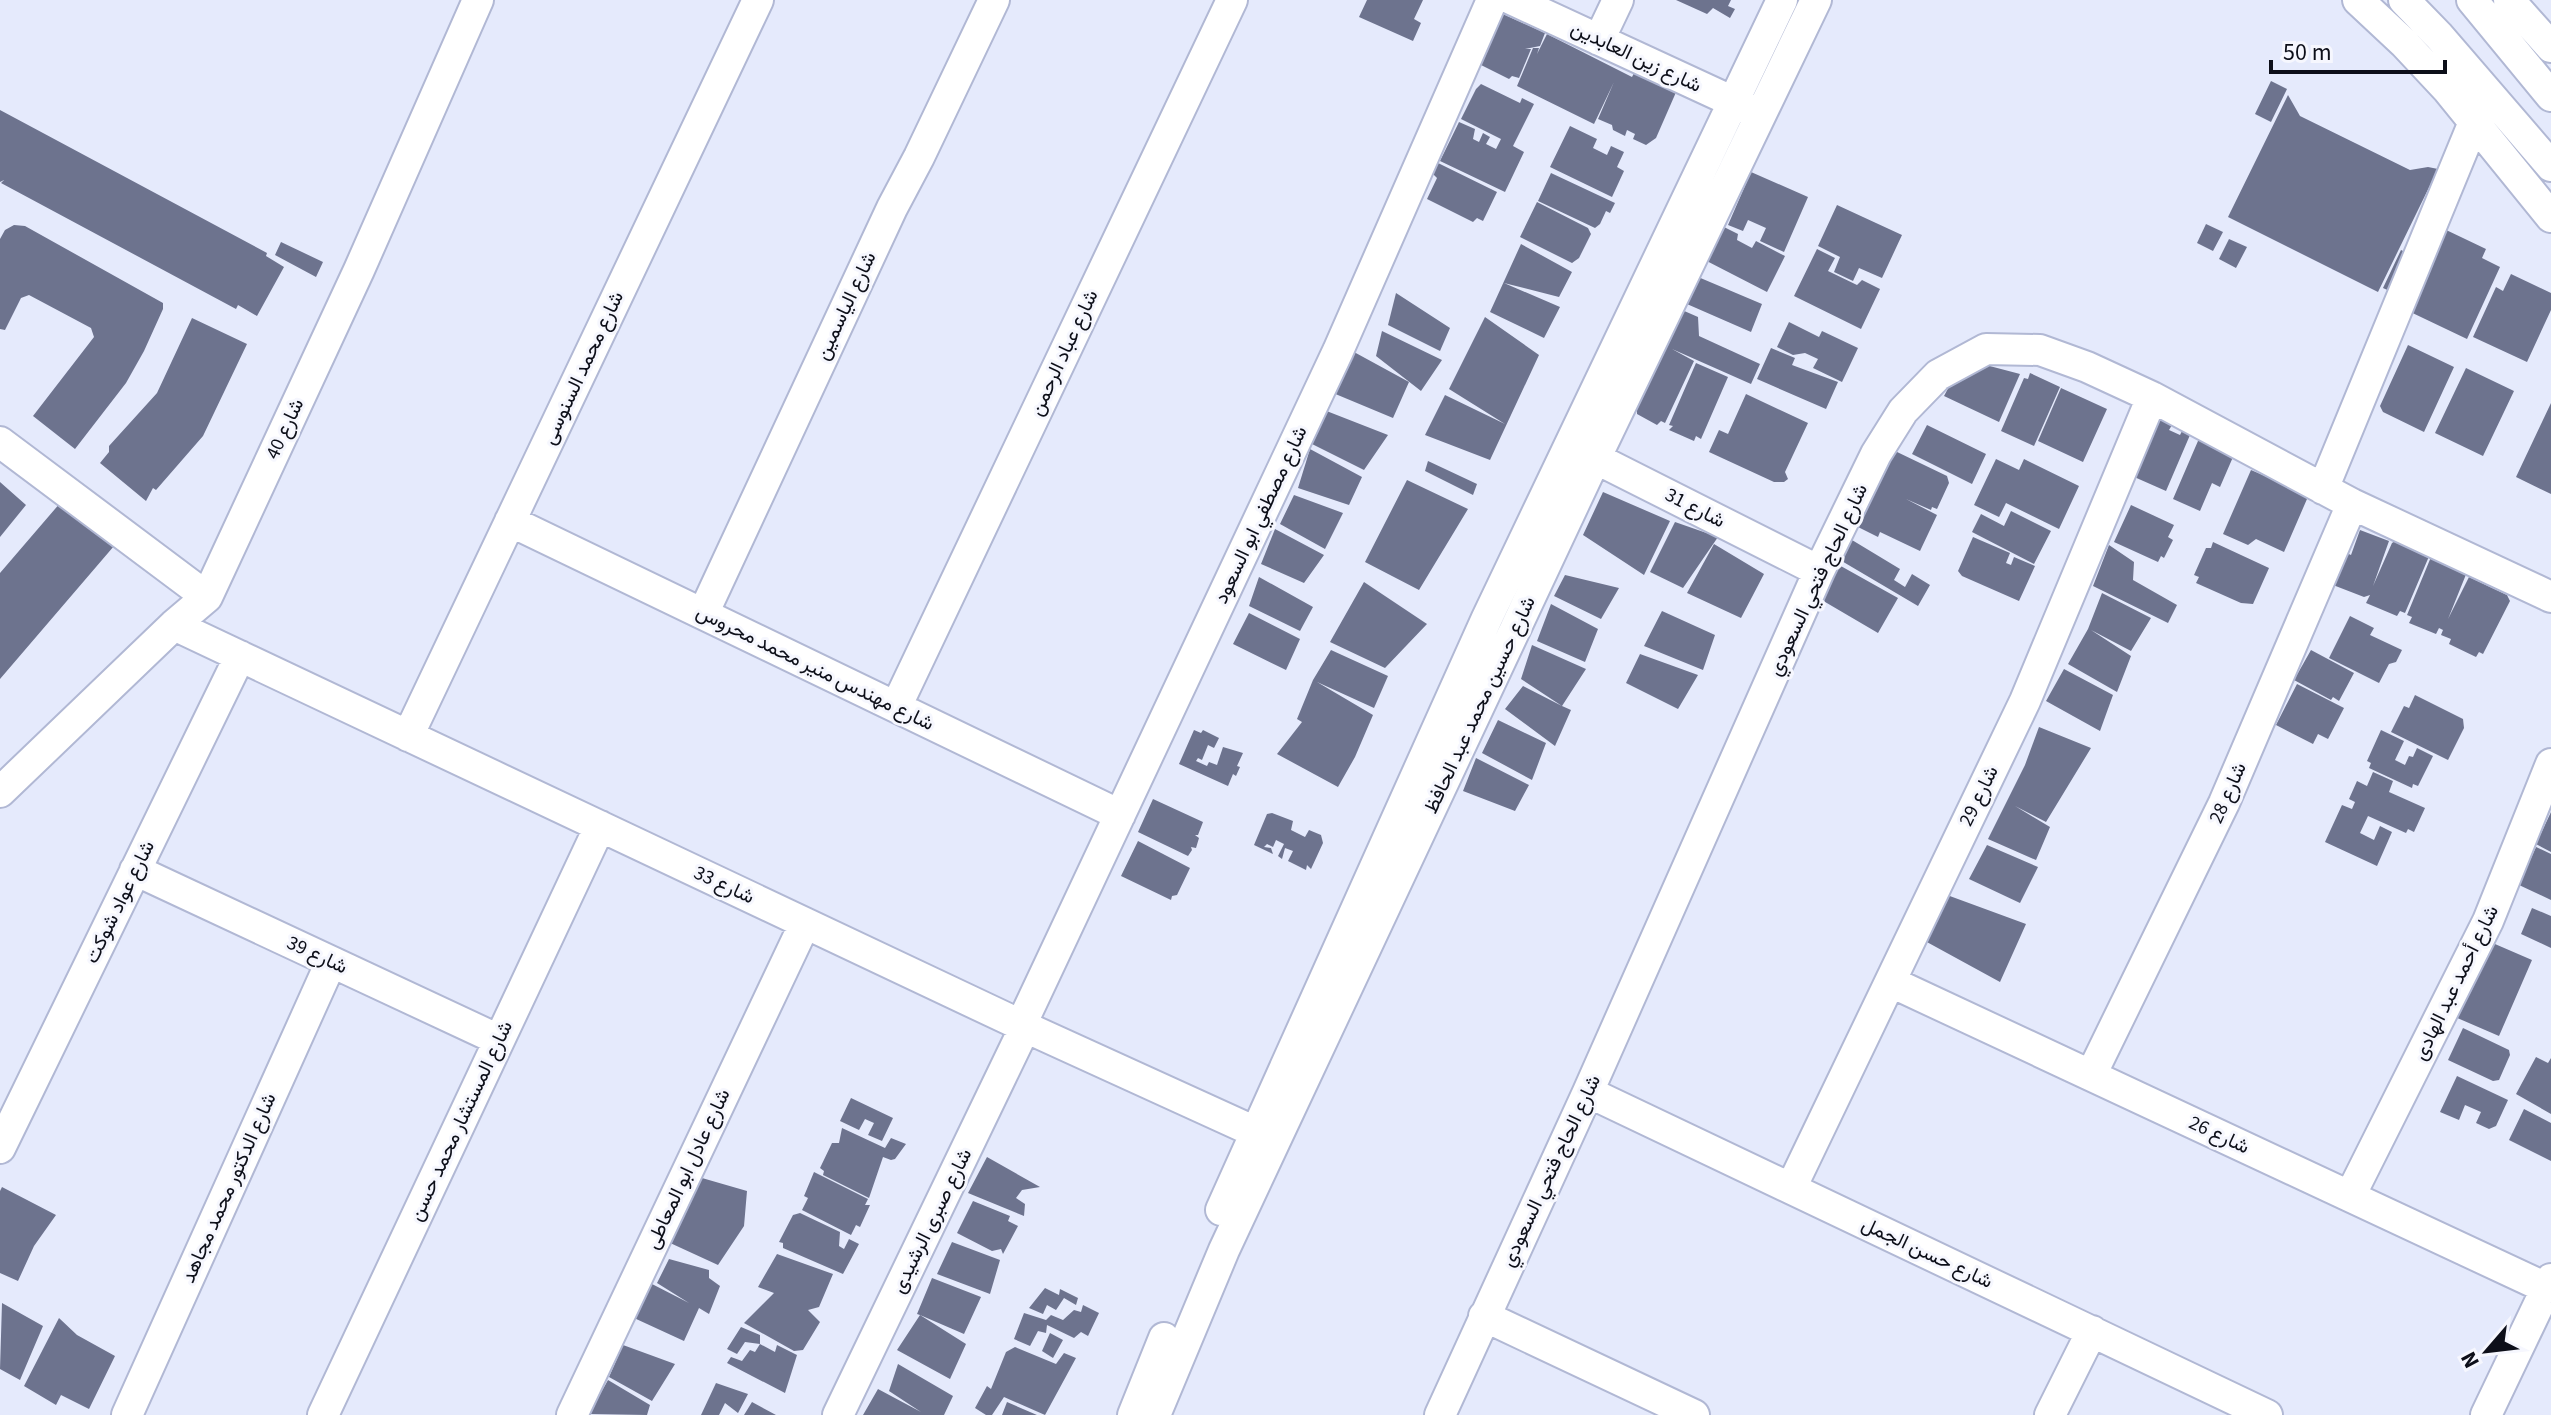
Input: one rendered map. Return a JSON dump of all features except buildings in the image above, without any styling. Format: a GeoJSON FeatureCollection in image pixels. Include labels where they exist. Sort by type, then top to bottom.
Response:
{"type":"FeatureCollection","features":[{"type":"Feature","properties":{"kind":"street","name":"شارع 40"},"geometry":{"type":"LineString","coordinates":[[0,792],[207,597],[359,270],[478,0]]}},
{"type":"Feature","properties":{"kind":"street","name":"شارع محمد السنوسى"},"geometry":{"type":"LineString","coordinates":[[408,736],[758,0]]}},
{"type":"Feature","properties":{"kind":"street","name":"شارع الياسمين"},"geometry":{"type":"LineString","coordinates":[[703,614],[892,208],[994,0]]}},
{"type":"Feature","properties":{"kind":"street","name":"شارع عباد الرحمن"},"geometry":{"type":"LineString","coordinates":[[896,707],[1232,0]]}},
{"type":"Feature","properties":{"kind":"street","name":"شارع مصطفي ابو السعود"},"geometry":{"type":"LineString","coordinates":[[1023,1026],[1338,351],[1492,0]]}},
{"type":"Feature","properties":{"kind":"street","name":"شارع زين العابدين"},"geometry":{"type":"LineString","coordinates":[[1513,0],[1747,108]]}},
{"type":"Feature","properties":{"kind":"street"},"geometry":{"type":"LineString","coordinates":[[1599,40],[1618,0]]}},
{"type":"Feature","properties":{"kind":"street","name":"شارع حسين محمد عبد الحافظ"},"geometry":{"type":"LineString","coordinates":[[1747,108],[1782,0]]}},
{"type":"Feature","properties":{"kind":"street","name":"شارع حسين محمد عبد الحافظ"},"geometry":{"type":"LineString","coordinates":[[1133,1415],[1146,1379],[1265,1136],[1487,618],[1583,452],[1747,108],[1816,0]]}},
{"type":"Feature","properties":{"kind":"street"},"geometry":{"type":"LineString","coordinates":[[2404,0],[2551,166]]}},
{"type":"Feature","properties":{"kind":"street"},"geometry":{"type":"LineString","coordinates":[[2472,0],[2551,96]]}},
{"type":"Feature","properties":{"kind":"street"},"geometry":{"type":"LineString","coordinates":[[2509,0],[2551,47]]}},
{"type":"Feature","properties":{"kind":"street"},"geometry":{"type":"LineString","coordinates":[[2369,6],[2448,90],[2551,217]]}},
{"type":"Feature","properties":{"kind":"street"},"geometry":{"type":"LineString","coordinates":[[2323,489],[2474,122]]}},
{"type":"Feature","properties":{"kind":"street","name":"شارع الحاج فتحي السعودي"},"geometry":{"type":"LineString","coordinates":[[1440,1415],[1588,1092],[1819,571],[1876,454],[1903,411],[1938,375],[1986,349],[2040,350],[2087,367],[2152,397],[2352,504],[2551,597]]}},
{"type":"Feature","properties":{"kind":"street","name":"شارع 29"},"geometry":{"type":"LineString","coordinates":[[1791,1188],[2025,701],[2152,397]]}},
{"type":"Feature","properties":{"kind":"street"},"geometry":{"type":"LineString","coordinates":[[0,442],[207,597]]}},
{"type":"Feature","properties":{"kind":"street","name":"شارع 31"},"geometry":{"type":"LineString","coordinates":[[1583,452],[1819,571]]}},
{"type":"Feature","properties":{"kind":"street","name":"شارع 28"},"geometry":{"type":"LineString","coordinates":[[2091,1075],[2224,803],[2352,504]]}},
{"type":"Feature","properties":{"kind":"street","name":"شارع مهندس منير محمد محروس"},"geometry":{"type":"LineString","coordinates":[[510,521],[1120,815]]}},
{"type":"Feature","properties":{"kind":"street","name":"شارع 33"},"geometry":{"type":"LineString","coordinates":[[174,625],[1023,1026],[1265,1136]]}},
{"type":"Feature","properties":{"kind":"street","name":"شارع عواد شوكت"},"geometry":{"type":"LineString","coordinates":[[0,1148],[240,656]]}},
{"type":"Feature","properties":{"kind":"street","name":"شارع أحمد عبد الهادى"},"geometry":{"type":"LineString","coordinates":[[2350,1196],[2488,921],[2551,764]]}},
{"type":"Feature","properties":{"kind":"street","name":"شارع المستشار محمد حسن"},"geometry":{"type":"LineString","coordinates":[[323,1415],[600,826]]}},
{"type":"Feature","properties":{"kind":"street","name":"شارع 39"},"geometry":{"type":"LineString","coordinates":[[135,870],[499,1040]]}},
{"type":"Feature","properties":{"kind":"street","name":"شارع عادل ابو المعاطى"},"geometry":{"type":"LineString","coordinates":[[572,1415],[805,923]]}},
{"type":"Feature","properties":{"kind":"street","name":"شارع الدكتور محمد مجاهد"},"geometry":{"type":"LineString","coordinates":[[127,1415],[331,962]]}},
{"type":"Feature","properties":{"kind":"street","name":"شارع 26"},"geometry":{"type":"LineString","coordinates":[[1891,982],[2350,1196],[2549,1284]]}},
{"type":"Feature","properties":{"kind":"street","name":"شارع صبرى الرشيدى"},"geometry":{"type":"LineString","coordinates":[[838,1415],[1023,1026]]}},
{"type":"Feature","properties":{"kind":"street","name":"شارع حسن الجمل"},"geometry":{"type":"LineString","coordinates":[[1588,1092],[2267,1415]]}},
{"type":"Feature","properties":{"kind":"street","name":"شارع حسين محمد عبد الحافظ"},"geometry":{"type":"LineString","coordinates":[[1155,1415],[1224,1250],[1265,1136]]}},
{"type":"Feature","properties":{"kind":"street"},"geometry":{"type":"LineString","coordinates":[[2486,1415],[2549,1284]]}},
{"type":"Feature","properties":{"kind":"street"},"geometry":{"type":"LineString","coordinates":[[1484,1316],[1694,1415]]}},
{"type":"Feature","properties":{"kind":"street"},"geometry":{"type":"LineString","coordinates":[[2050,1415],[2092,1331]]}}]}
